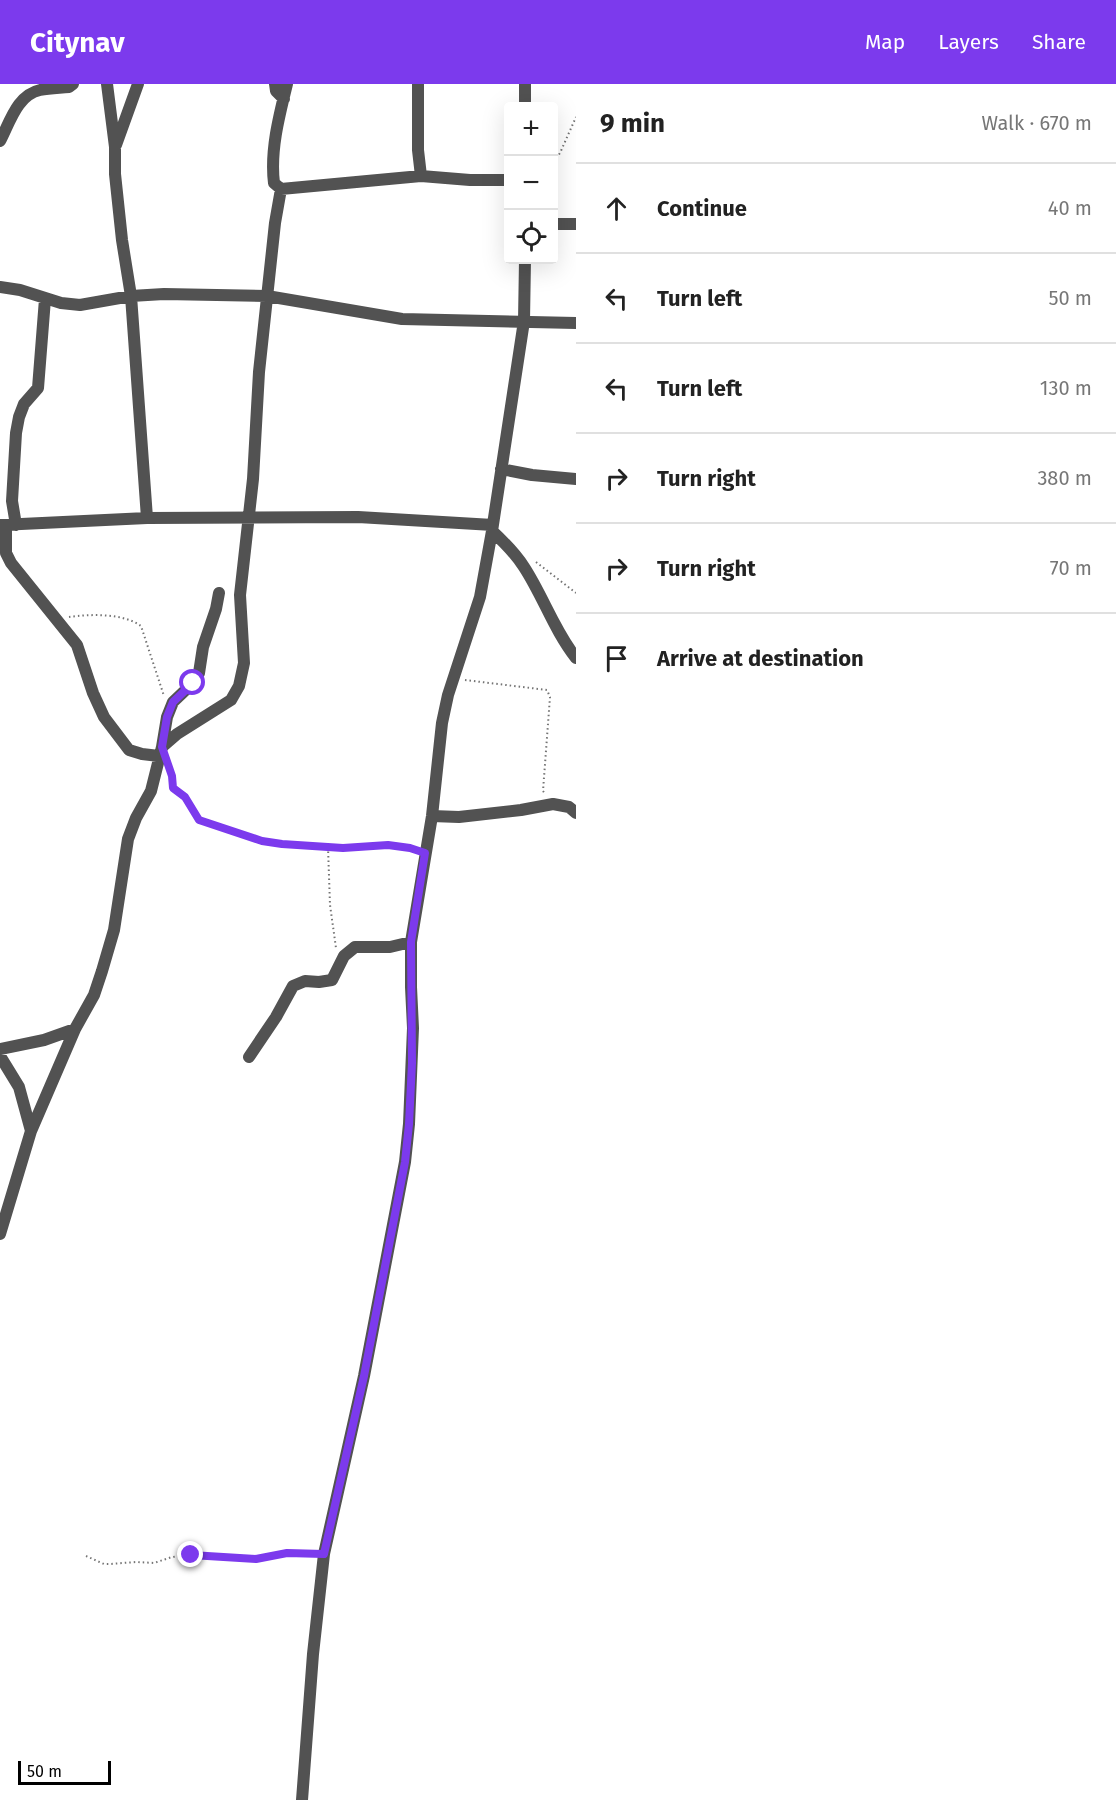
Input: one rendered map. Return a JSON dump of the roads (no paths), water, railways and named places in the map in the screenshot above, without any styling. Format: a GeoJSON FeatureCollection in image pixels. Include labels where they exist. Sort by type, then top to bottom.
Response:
{"type":"FeatureCollection","features":[{"type":"Feature","properties":{"kind":"street"},"geometry":{"type":"LineString","coordinates":[[0,141],[16,110],[28,95],[38,91],[69,87],[73,84]]}},
{"type":"Feature","properties":{"kind":"street"},"geometry":{"type":"LineString","coordinates":[[107,84],[115,147],[115,174],[122,240],[131,296],[147,518]]}},
{"type":"Feature","properties":{"kind":"street"},"geometry":{"type":"LineString","coordinates":[[115,147],[138,84]]}},
{"type":"Feature","properties":{"kind":"street"},"geometry":{"type":"LineString","coordinates":[[275,84],[276,91],[284,99]]}},
{"type":"Feature","properties":{"kind":"street"},"geometry":{"type":"LineString","coordinates":[[287,84],[277,133],[273,172],[274,183],[281,189],[421,176],[504,180]]}},
{"type":"Feature","properties":{"kind":"street"},"geometry":{"type":"LineString","coordinates":[[418,84],[418,150],[421,176]]}},
{"type":"Feature","properties":{"kind":"street"},"geometry":{"type":"LineString","coordinates":[[525,84],[525,102]]}},
{"type":"Feature","properties":{"kind":"street"},"geometry":{"type":"LineString","coordinates":[[45,299],[38,387],[24,404],[16,433],[6,553],[11,563],[77,645],[93,693],[104,717],[129,750],[142,754],[161,752],[177,734],[231,700],[239,686],[244,663],[240,595],[253,479],[259,372],[275,223],[281,189]]}},
{"type":"Feature","properties":{"kind":"street"},"geometry":{"type":"LineString","coordinates":[[558,224],[576,224]]}},
{"type":"Feature","properties":{"kind":"street"},"geometry":{"type":"LineString","coordinates":[[302,1800],[313,1654],[324,1554],[364,1376],[405,1162],[412,1063],[411,942],[432,816],[442,723],[453,678],[480,597],[493,528],[524,321],[525,264]]}},
{"type":"Feature","properties":{"kind":"street"},"geometry":{"type":"LineString","coordinates":[[0,287],[20,290],[45,299],[80,305],[131,296],[164,294],[267,296],[402,319],[576,323]]}},
{"type":"Feature","properties":{"kind":"street"},"geometry":{"type":"LineString","coordinates":[[501,469],[532,475],[576,479]]}},
{"type":"Feature","properties":{"kind":"street"},"geometry":{"type":"LineString","coordinates":[[7,525],[147,518],[358,517],[493,528],[524,567],[566,646],[576,658]]}},
{"type":"Feature","properties":{"kind":"street"},"geometry":{"type":"LineString","coordinates":[[0,1234],[31,1131],[75,1029],[94,995],[114,930],[129,839],[136,818],[151,791],[167,717],[173,702],[193,683],[199,673],[203,646],[219,593]]}},
{"type":"Feature","properties":{"kind":"street"},"geometry":{"type":"LineString","coordinates":[[432,816],[459,817],[553,804],[575,810]]}},
{"type":"Feature","properties":{"kind":"street"},"geometry":{"type":"LineString","coordinates":[[249,1057],[276,1017],[293,986],[305,981],[332,980],[349,950],[355,947],[390,947],[411,942]]}},
{"type":"Feature","properties":{"kind":"street"},"geometry":{"type":"LineString","coordinates":[[0,1049],[44,1040],[75,1029]]}},
{"type":"Feature","properties":{"kind":"street"},"geometry":{"type":"LineString","coordinates":[[0,1056],[19,1087],[31,1131]]}}]}
